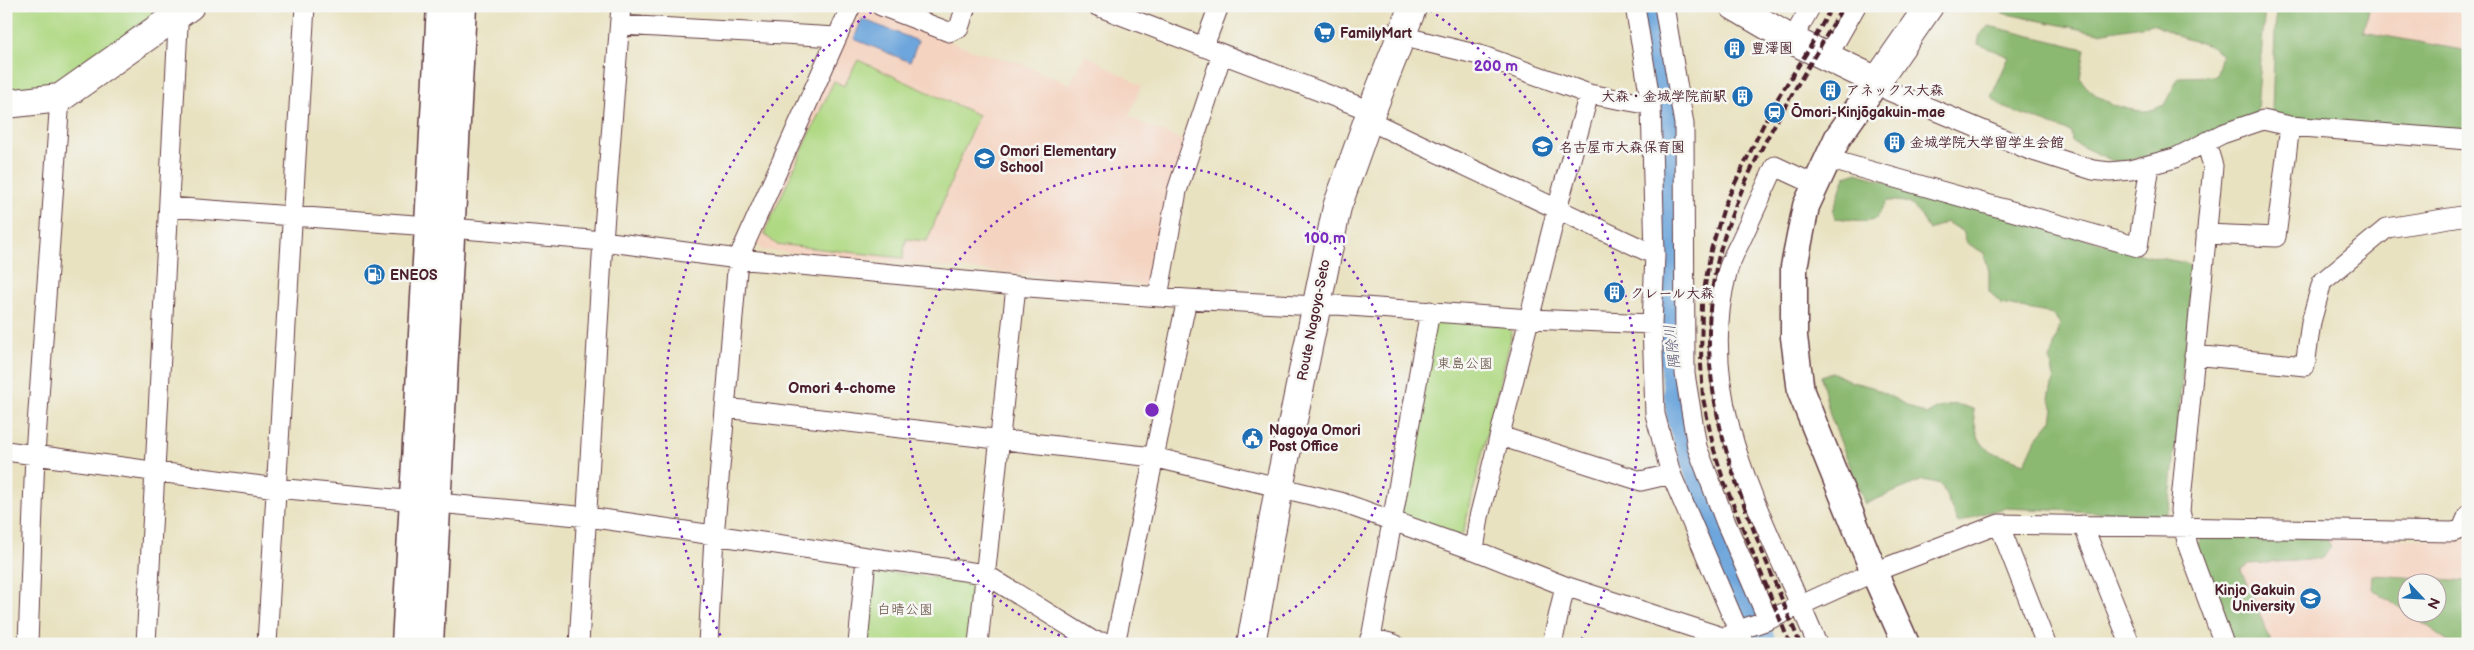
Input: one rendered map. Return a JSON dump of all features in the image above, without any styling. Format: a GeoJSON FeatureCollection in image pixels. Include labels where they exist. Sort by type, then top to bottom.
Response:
{"type":"FeatureCollection","features":[{"type":"Feature","properties":{"kind":"main road","name":"Route Nagoya-Seto"},"geometry":{"type":"LineString","coordinates":[[1251,644],[1279,488],[1337,207],[1369,115],[1413,6]]}},
{"type":"Feature","properties":{"kind":"main road"},"geometry":{"type":"LineString","coordinates":[[1734,6],[1792,40],[1877,81],[1929,6]]}},
{"type":"Feature","properties":{"kind":"main road"},"geometry":{"type":"LineString","coordinates":[[6,104],[60,98],[182,9]]}},
{"type":"Feature","properties":{"kind":"street"},"geometry":{"type":"LineString","coordinates":[[267,644],[305,6]]}},
{"type":"Feature","properties":{"kind":"street"},"geometry":{"type":"LineString","coordinates":[[440,6],[440,227]]}},
{"type":"Feature","properties":{"kind":"street"},"geometry":{"type":"LineString","coordinates":[[405,644],[425,502],[440,227],[463,6]]}},
{"type":"Feature","properties":{"kind":"street"},"geometry":{"type":"LineString","coordinates":[[708,644],[714,537],[738,259],[851,6]]}},
{"type":"Feature","properties":{"kind":"street"},"geometry":{"type":"LineString","coordinates":[[881,6],[949,32],[958,28],[966,6]]}},
{"type":"Feature","properties":{"kind":"street"},"geometry":{"type":"LineString","coordinates":[[1097,6],[1204,46],[1369,115],[1557,209],[1655,255]]}},
{"type":"Feature","properties":{"kind":"street"},"geometry":{"type":"LineString","coordinates":[[1204,46],[1219,6]]}},
{"type":"Feature","properties":{"kind":"street"},"geometry":{"type":"LineString","coordinates":[[1635,6],[1651,105],[1655,255],[1652,324],[1655,414],[1671,474],[1752,628]]}},
{"type":"Feature","properties":{"kind":"street"},"geometry":{"type":"LineString","coordinates":[[1664,6],[1684,124],[1685,374],[1697,448],[1726,523],[1752,628]]}},
{"type":"Feature","properties":{"kind":"street"},"geometry":{"type":"LineString","coordinates":[[1792,40],[1811,6]]}},
{"type":"Feature","properties":{"kind":"street"},"geometry":{"type":"LineString","coordinates":[[1827,57],[1856,6]]}},
{"type":"Feature","properties":{"kind":"street"},"geometry":{"type":"LineString","coordinates":[[146,644],[169,207],[182,9]]}},
{"type":"Feature","properties":{"kind":"street"},"geometry":{"type":"LineString","coordinates":[[579,644],[603,240],[620,15],[837,37]]}},
{"type":"Feature","properties":{"kind":"street"},"geometry":{"type":"LineString","coordinates":[[1401,36],[1483,56],[1589,94],[1651,105]]}},
{"type":"Feature","properties":{"kind":"street"},"geometry":{"type":"LineString","coordinates":[[1158,297],[1177,191],[1222,54]]}},
{"type":"Feature","properties":{"kind":"street"},"geometry":{"type":"LineString","coordinates":[[1906,644],[1874,572],[1801,392],[1794,337],[1794,267],[1806,206],[1838,137],[1877,81],[1889,91],[2013,142],[2093,170],[2110,172],[2150,165],[2175,158],[2222,134],[2263,120],[2290,126],[2468,140]]}},
{"type":"Feature","properties":{"kind":"street"},"geometry":{"type":"LineString","coordinates":[[1474,550],[1479,517],[1557,209],[1589,94]]}},
{"type":"Feature","properties":{"kind":"street"},"geometry":{"type":"LineString","coordinates":[[28,644],[35,454],[60,98]]}},
{"type":"Feature","properties":{"kind":"street"},"geometry":{"type":"LineString","coordinates":[[2206,234],[2276,237],[2290,126]]}},
{"type":"Feature","properties":{"kind":"street"},"geometry":{"type":"LineString","coordinates":[[2206,143],[2212,166],[2180,511],[2183,527],[2224,644]]}},
{"type":"Feature","properties":{"kind":"street"},"geometry":{"type":"LineString","coordinates":[[1828,159],[2138,247],[2150,165]]}},
{"type":"Feature","properties":{"kind":"street"},"geometry":{"type":"LineString","coordinates":[[1816,185],[1775,166],[1728,272],[1720,313],[1719,359],[1722,400],[1736,453],[1759,515],[1817,644]]}},
{"type":"Feature","properties":{"kind":"street"},"geometry":{"type":"LineString","coordinates":[[169,207],[603,240],[738,259],[1016,286],[1187,299],[1316,306],[1336,305],[1530,319],[1652,324]]}},
{"type":"Feature","properties":{"kind":"street"},"geometry":{"type":"LineString","coordinates":[[2194,355],[2305,366],[2312,322],[2322,282],[2387,228],[2468,214]]}},
{"type":"Feature","properties":{"kind":"street"},"geometry":{"type":"LineString","coordinates":[[978,644],[1016,286]]}},
{"type":"Feature","properties":{"kind":"street"},"geometry":{"type":"LineString","coordinates":[[6,451],[276,488],[588,517],[714,537],[985,574],[1093,641],[1116,643],[1187,299]]}},
{"type":"Feature","properties":{"kind":"street"},"geometry":{"type":"LineString","coordinates":[[1394,644],[1370,641],[1430,311]]}},
{"type":"Feature","properties":{"kind":"street"},"geometry":{"type":"LineString","coordinates":[[725,408],[999,441],[1153,457],[1340,502],[1474,550],[1565,586],[1725,638],[1752,628],[1874,572],[1999,524],[2453,532],[2462,529],[2468,515]]}},
{"type":"Feature","properties":{"kind":"street"},"geometry":{"type":"LineString","coordinates":[[1500,436],[1641,481],[1671,474]]}},
{"type":"Feature","properties":{"kind":"street"},"geometry":{"type":"LineString","coordinates":[[425,502],[430,644]]}},
{"type":"Feature","properties":{"kind":"street"},"geometry":{"type":"LineString","coordinates":[[1999,524],[2046,644]]}},
{"type":"Feature","properties":{"kind":"street"},"geometry":{"type":"LineString","coordinates":[[2082,525],[2130,644]]}},
{"type":"Feature","properties":{"kind":"street"},"geometry":{"type":"LineString","coordinates":[[858,644],[866,558]]}},
{"type":"Feature","properties":{"kind":"street"},"geometry":{"type":"LineString","coordinates":[[1552,644],[1565,586]]}},
{"type":"Feature","properties":{"kind":"shaded area"},"geometry":{"type":"Polygon","coordinates":[[[2276,6],[2468,6],[2468,134],[2272,111],[2276,6]]]}},
{"type":"Feature","properties":{"kind":"shaded area","name":"Omori Elementary School"},"geometry":{"type":"Polygon","coordinates":[[[864,9],[978,52],[1017,62],[1070,84],[1085,54],[1141,86],[1129,117],[1184,141],[1156,279],[1148,286],[762,250],[753,238],[857,11],[864,9]]]}},
{"type":"Feature","properties":{"kind":"shaded area","name":"Kinjo Gakuin University"},"geometry":{"type":"Polygon","coordinates":[[[2203,534],[2468,541],[2468,644],[2233,644],[2203,534]]]}},
{"type":"Feature","properties":{"kind":"green space"},"geometry":{"type":"Polygon","coordinates":[[[6,6],[167,6],[55,83],[6,93],[6,6]]]}},
{"type":"Feature","properties":{"kind":"green space"},"geometry":{"type":"Polygon","coordinates":[[[2001,6],[2265,6],[2257,110],[2253,121],[2169,153],[2115,162],[2072,142],[2071,132],[2003,107],[1991,97],[2009,57],[1978,44],[1980,34],[1989,26],[2085,49],[2080,78],[2092,92],[2117,106],[2147,111],[2164,105],[2179,77],[2216,76],[2222,55],[2211,46],[2180,37],[2153,24],[2099,33],[2002,13],[2001,6]]]}},
{"type":"Feature","properties":{"kind":"green space"},"geometry":{"type":"Polygon","coordinates":[[[2276,6],[2370,6],[2363,32],[2468,51],[2468,134],[2277,121],[2272,111],[2276,6]]]}},
{"type":"Feature","properties":{"kind":"green space"},"geometry":{"type":"Polygon","coordinates":[[[858,60],[978,115],[927,241],[906,239],[903,258],[776,244],[764,234],[834,81],[844,86],[858,60]]]}},
{"type":"Feature","properties":{"kind":"green space"},"geometry":{"type":"Polygon","coordinates":[[[1856,173],[2143,255],[2186,263],[2193,269],[2169,509],[2164,515],[2005,508],[1981,514],[1958,523],[1941,484],[1923,480],[1865,504],[1830,415],[1821,376],[1832,372],[1852,382],[1872,387],[1926,415],[1938,408],[1953,404],[1973,409],[1977,434],[1986,448],[2001,456],[2025,463],[2036,439],[2052,420],[2054,409],[2049,398],[2054,377],[2050,360],[2060,324],[2053,314],[2001,304],[1989,291],[1989,271],[1984,253],[1967,243],[1963,231],[1946,222],[1929,230],[1914,207],[1909,204],[1887,201],[1876,219],[1864,221],[1835,218],[1833,211],[1845,176],[1856,173]]]}},
{"type":"Feature","properties":{"kind":"green space","name":"東島公園"},"geometry":{"type":"Polygon","coordinates":[[[1438,321],[1507,326],[1512,333],[1463,533],[1456,537],[1402,518],[1400,512],[1433,324],[1438,321]]]}},
{"type":"Feature","properties":{"kind":"green space"},"geometry":{"type":"Polygon","coordinates":[[[2203,534],[2326,538],[2331,546],[2324,557],[2308,560],[2249,564],[2241,570],[2272,644],[2233,644],[2197,546],[2203,534]]]}},
{"type":"Feature","properties":{"kind":"green space","name":"白晴公園"},"geometry":{"type":"Polygon","coordinates":[[[878,571],[970,582],[975,587],[970,644],[865,644],[872,575],[878,571]]]}},
{"type":"Feature","properties":{"kind":"green space"},"geometry":{"type":"Polygon","coordinates":[[[2373,575],[2396,576],[2396,605],[2372,589],[2373,575]]]}},
{"type":"Feature","properties":{"kind":"green space"},"geometry":{"type":"Polygon","coordinates":[[[2446,580],[2468,581],[2468,644],[2452,644],[2421,622],[2446,622],[2446,580]]]}},
{"type":"Feature","properties":{"kind":"water"},"geometry":{"type":"Polygon","coordinates":[[[862,19],[918,41],[910,62],[854,39],[862,19]]]}},
{"type":"Feature","properties":{"kind":"waterway","name":"隅除川"},"geometry":{"type":"LineString","coordinates":[[1650,6],[1668,133],[1665,181],[1667,301],[1681,419],[1738,588],[1762,644]]}},
{"type":"Feature","properties":{"kind":"railway"},"geometry":{"type":"LineString","coordinates":[[1790,644],[1724,482],[1714,450],[1703,398],[1701,365],[1702,303],[1711,250],[1725,204],[1771,109],[1809,49],[1832,6]]}},
{"type":"Feature","properties":{"kind":"railway"},"geometry":{"type":"LineString","coordinates":[[1800,644],[1756,537],[1721,432],[1711,379],[1709,324],[1716,268],[1734,209],[1745,182],[1771,131],[1843,6]]}},
{"type":"Feature","properties":{"kind":"place","name":"FamilyMart"},"geometry":{"type":"Point","coordinates":[1324,33]}},
{"type":"Feature","properties":{"kind":"place","name":"豊澤園"},"geometry":{"type":"Point","coordinates":[1735,48]}},
{"type":"Feature","properties":{"kind":"place","name":"アネックス大森"},"geometry":{"type":"Point","coordinates":[1830,90]}},
{"type":"Feature","properties":{"kind":"place","name":"大森・金城学院前駅"},"geometry":{"type":"Point","coordinates":[1743,96]}},
{"type":"Feature","properties":{"kind":"place","name":"Ōmori-Kinjōgakuin-mae"},"geometry":{"type":"Point","coordinates":[1775,112]}},
{"type":"Feature","properties":{"kind":"place","name":"金城学院大学留学生会館"},"geometry":{"type":"Point","coordinates":[1894,142]}},
{"type":"Feature","properties":{"kind":"place","name":"名古屋市大森保育園"},"geometry":{"type":"Point","coordinates":[1543,147]}},
{"type":"Feature","properties":{"kind":"place","name":"Omori Elementary School"},"geometry":{"type":"Point","coordinates":[984,159]}},
{"type":"Feature","properties":{"kind":"place","name":"ENEOS"},"geometry":{"type":"Point","coordinates":[374,275]}},
{"type":"Feature","properties":{"kind":"place","name":"クレール大森"},"geometry":{"type":"Point","coordinates":[1614,293]}},
{"type":"Feature","properties":{"kind":"place","name":"Nagoya Omori Post Office"},"geometry":{"type":"Point","coordinates":[1253,438]}},
{"type":"Feature","properties":{"kind":"place","name":"Kinjo Gakuin University"},"geometry":{"type":"Point","coordinates":[2311,598]}},
{"type":"Feature","properties":{"kind":"district","name":"Omori 4-chome"},"geometry":{"type":"Point","coordinates":[842,388]}}]}
